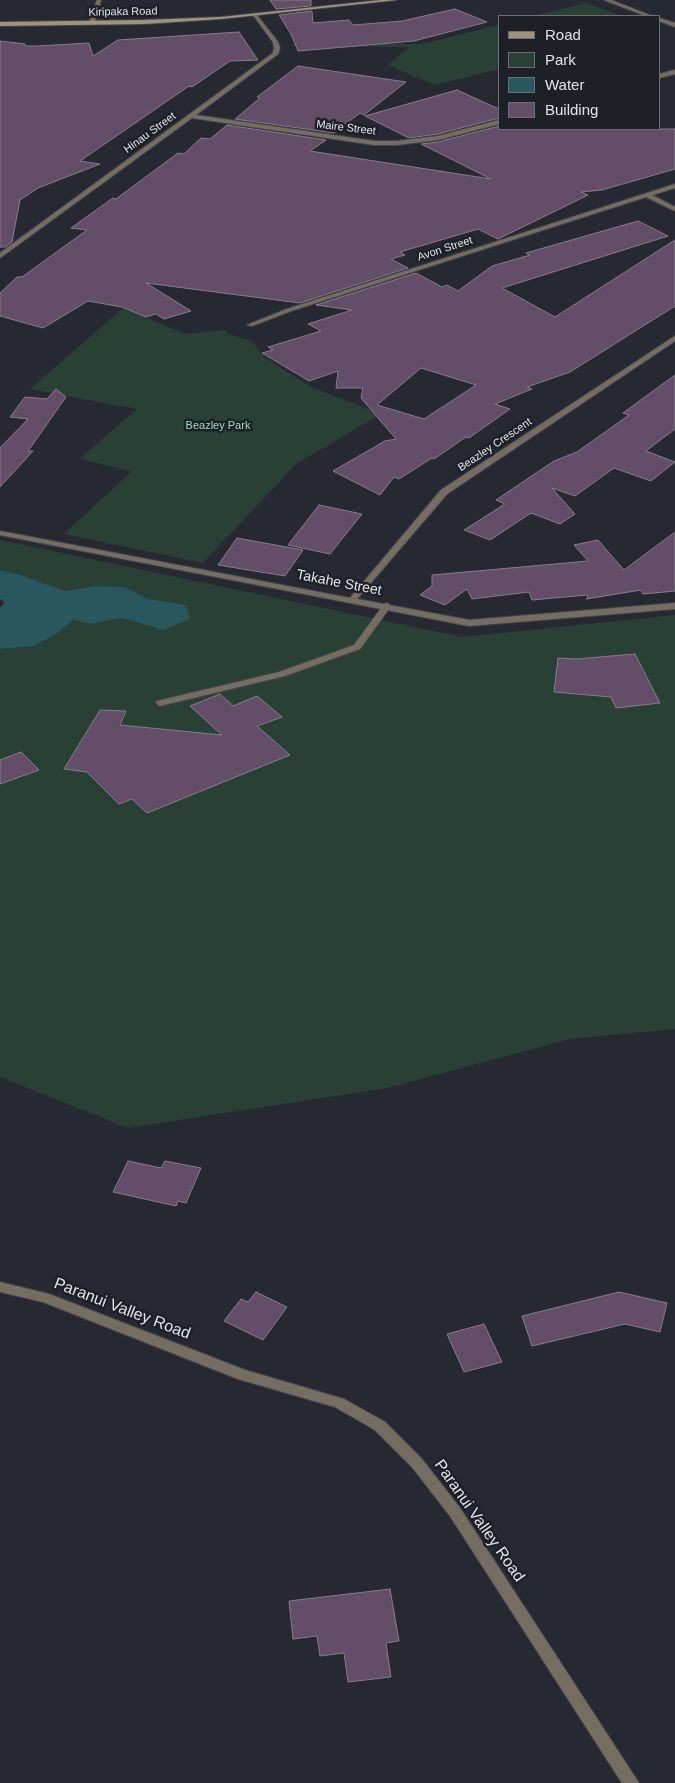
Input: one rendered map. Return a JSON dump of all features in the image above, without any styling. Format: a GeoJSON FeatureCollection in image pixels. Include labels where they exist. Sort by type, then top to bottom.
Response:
{"type":"FeatureCollection","features":[{"type":"Feature","properties":{"kind":"main road","name":"Kiripaka Road"},"geometry":{"type":"LineString","coordinates":[[0,24],[144,22],[256,16],[396,0]]}},
{"type":"Feature","properties":{"kind":"street"},"geometry":{"type":"LineString","coordinates":[[92,22],[99,0]]}},
{"type":"Feature","properties":{"kind":"street"},"geometry":{"type":"LineString","coordinates":[[606,0],[647,15]]}},
{"type":"Feature","properties":{"kind":"street","name":"Hinau Street"},"geometry":{"type":"LineString","coordinates":[[0,256],[275,54],[277,48],[275,42],[256,16]]}},
{"type":"Feature","properties":{"kind":"street"},"geometry":{"type":"LineString","coordinates":[[660,20],[675,26]]}},
{"type":"Feature","properties":{"kind":"street"},"geometry":{"type":"LineString","coordinates":[[660,76],[675,72]]}},
{"type":"Feature","properties":{"kind":"street","name":"Maire Street"},"geometry":{"type":"LineString","coordinates":[[190,116],[374,143],[397,143],[438,138],[498,122]]}},
{"type":"Feature","properties":{"kind":"street"},"geometry":{"type":"LineString","coordinates":[[646,195],[675,186]]}},
{"type":"Feature","properties":{"kind":"street"},"geometry":{"type":"LineString","coordinates":[[646,195],[675,209]]}},
{"type":"Feature","properties":{"kind":"street","name":"Avon Street"},"geometry":{"type":"LineString","coordinates":[[250,325],[289,310],[646,195]]}},
{"type":"Feature","properties":{"kind":"street"},"geometry":{"type":"LineString","coordinates":[[0,244],[13,246]]}},
{"type":"Feature","properties":{"kind":"street","name":"Beazley Crescent"},"geometry":{"type":"LineString","coordinates":[[353,599],[444,492],[675,338]]}},
{"type":"Feature","properties":{"kind":"street","name":"Takahe Street"},"geometry":{"type":"LineString","coordinates":[[0,533],[353,599],[469,623],[675,606]]}},
{"type":"Feature","properties":{"kind":"street"},"geometry":{"type":"LineString","coordinates":[[160,703],[282,674],[329,658],[357,646],[387,606]]}},
{"type":"Feature","properties":{"kind":"street","name":"Paranui Valley Road"},"geometry":{"type":"LineString","coordinates":[[0,1287],[45,1297],[243,1374],[339,1403],[380,1426],[417,1463],[455,1512],[631,1783]]}},
{"type":"Feature","properties":{"kind":"green space"},"geometry":{"type":"Polygon","coordinates":[[[586,3],[619,15],[538,15],[586,3]]]}},
{"type":"Feature","properties":{"kind":"green space"},"geometry":{"type":"Polygon","coordinates":[[[498,25],[498,69],[435,85],[388,65],[409,47],[293,46],[292,44],[423,44],[498,25]]]}},
{"type":"Feature","properties":{"kind":"green space","name":"Beazley Park"},"geometry":{"type":"Polygon","coordinates":[[[123,308],[185,334],[225,330],[228,334],[252,341],[264,357],[311,387],[381,414],[296,464],[203,563],[64,534],[132,471],[79,459],[137,409],[30,389],[123,308]]]}},
{"type":"Feature","properties":{"kind":"green space"},"geometry":{"type":"Polygon","coordinates":[[[0,540],[462,637],[675,615],[675,1029],[570,1039],[387,1088],[128,1128],[0,1077],[0,649],[34,646],[55,635],[72,620],[91,624],[122,618],[163,630],[186,605],[148,599],[125,587],[97,586],[66,591],[21,575],[0,570],[0,540]]]}},
{"type":"Feature","properties":{"kind":"water"},"geometry":{"type":"Polygon","coordinates":[[[0,570],[21,575],[66,591],[97,586],[125,587],[148,599],[186,605],[190,619],[163,630],[122,618],[91,624],[73,620],[55,635],[34,646],[0,649],[0,608],[5,602],[0,599],[0,570]]]}},
{"type":"Feature","properties":{"kind":"building"},"geometry":{"type":"Polygon","coordinates":[[[270,0],[311,0],[311,6],[276,9],[270,0]]]}},
{"type":"Feature","properties":{"kind":"building"},"geometry":{"type":"Polygon","coordinates":[[[455,9],[487,22],[414,41],[298,51],[291,34],[279,15],[312,11],[313,23],[349,20],[353,25],[402,21],[455,9]]]}},
{"type":"Feature","properties":{"kind":"building"},"geometry":{"type":"Polygon","coordinates":[[[239,32],[258,60],[230,61],[192,87],[189,86],[80,161],[100,164],[38,188],[20,200],[12,242],[5,247],[0,247],[0,41],[25,44],[25,46],[89,43],[93,56],[118,40],[239,32]]]}},
{"type":"Feature","properties":{"kind":"building"},"geometry":{"type":"Polygon","coordinates":[[[298,66],[406,82],[364,115],[360,113],[334,133],[235,119],[260,98],[257,97],[298,66]]]}},
{"type":"Feature","properties":{"kind":"building"},"geometry":{"type":"Polygon","coordinates":[[[457,90],[498,109],[498,118],[438,134],[409,138],[365,116],[457,90]]]}},
{"type":"Feature","properties":{"kind":"building"},"geometry":{"type":"Polygon","coordinates":[[[227,125],[326,140],[310,151],[491,179],[421,144],[438,142],[498,126],[498,130],[675,129],[675,169],[602,190],[581,192],[588,195],[498,239],[478,229],[400,252],[405,255],[391,259],[408,268],[300,303],[146,283],[191,311],[164,319],[156,314],[146,317],[122,307],[88,301],[43,328],[0,316],[0,293],[17,277],[22,277],[87,230],[71,228],[113,198],[116,199],[178,153],[184,154],[201,138],[210,139],[227,125]]]}},
{"type":"Feature","properties":{"kind":"building"},"geometry":{"type":"Polygon","coordinates":[[[638,221],[668,236],[502,288],[555,317],[675,240],[675,306],[570,372],[527,387],[532,389],[495,404],[510,409],[469,438],[466,437],[434,459],[432,458],[399,479],[394,477],[380,495],[333,471],[385,441],[396,439],[361,398],[363,388],[336,388],[338,371],[309,381],[262,353],[273,350],[268,347],[321,331],[308,324],[352,310],[316,305],[416,273],[442,287],[447,285],[458,291],[492,266],[530,255],[526,253],[638,221]],[[421,368],[377,405],[424,419],[476,385],[421,368]]]}},
{"type":"Feature","properties":{"kind":"building"},"geometry":{"type":"Polygon","coordinates":[[[675,375],[675,429],[646,451],[675,462],[651,481],[614,468],[575,496],[552,488],[575,514],[560,524],[531,513],[490,540],[464,530],[505,504],[496,500],[554,461],[577,452],[629,415],[623,413],[675,375]]]}},
{"type":"Feature","properties":{"kind":"building"},"geometry":{"type":"Polygon","coordinates":[[[56,389],[66,397],[28,451],[33,451],[0,487],[0,448],[28,419],[10,417],[25,397],[47,399],[56,389]]]}},
{"type":"Feature","properties":{"kind":"building"},"geometry":{"type":"Polygon","coordinates":[[[319,505],[362,514],[330,554],[288,545],[319,505]]]}},
{"type":"Feature","properties":{"kind":"building"},"geometry":{"type":"Polygon","coordinates":[[[675,532],[675,591],[643,594],[641,590],[586,599],[587,595],[532,600],[529,592],[472,599],[467,589],[445,605],[420,595],[432,586],[432,575],[588,561],[574,545],[598,540],[624,570],[675,532]]]}},
{"type":"Feature","properties":{"kind":"building"},"geometry":{"type":"Polygon","coordinates":[[[237,538],[303,550],[285,576],[218,565],[237,538]]]}},
{"type":"Feature","properties":{"kind":"building"},"geometry":{"type":"Polygon","coordinates":[[[635,654],[660,703],[616,708],[611,697],[554,692],[558,658],[576,659],[635,654]]]}},
{"type":"Feature","properties":{"kind":"building"},"geometry":{"type":"Polygon","coordinates":[[[220,694],[233,706],[257,696],[282,717],[257,726],[290,755],[147,813],[132,799],[119,804],[87,772],[64,769],[100,710],[126,711],[120,725],[222,735],[190,706],[220,694]]]}},
{"type":"Feature","properties":{"kind":"building"},"geometry":{"type":"Polygon","coordinates":[[[21,752],[39,770],[0,784],[0,760],[21,752]]]}},
{"type":"Feature","properties":{"kind":"building"},"geometry":{"type":"Polygon","coordinates":[[[128,1161],[161,1168],[165,1161],[201,1168],[186,1203],[178,1201],[176,1206],[113,1192],[128,1161]]]}},
{"type":"Feature","properties":{"kind":"building"},"geometry":{"type":"Polygon","coordinates":[[[256,1292],[287,1307],[263,1340],[224,1321],[241,1299],[248,1302],[256,1292]]]}},
{"type":"Feature","properties":{"kind":"building"},"geometry":{"type":"Polygon","coordinates":[[[619,1292],[667,1303],[660,1332],[625,1324],[532,1346],[522,1316],[619,1292]]]}},
{"type":"Feature","properties":{"kind":"building"},"geometry":{"type":"Polygon","coordinates":[[[484,1324],[502,1362],[464,1372],[447,1334],[484,1324]]]}},
{"type":"Feature","properties":{"kind":"building"},"geometry":{"type":"Polygon","coordinates":[[[390,1589],[399,1641],[386,1643],[391,1677],[348,1682],[344,1653],[320,1656],[317,1636],[293,1639],[289,1601],[390,1589]]]}}]}
